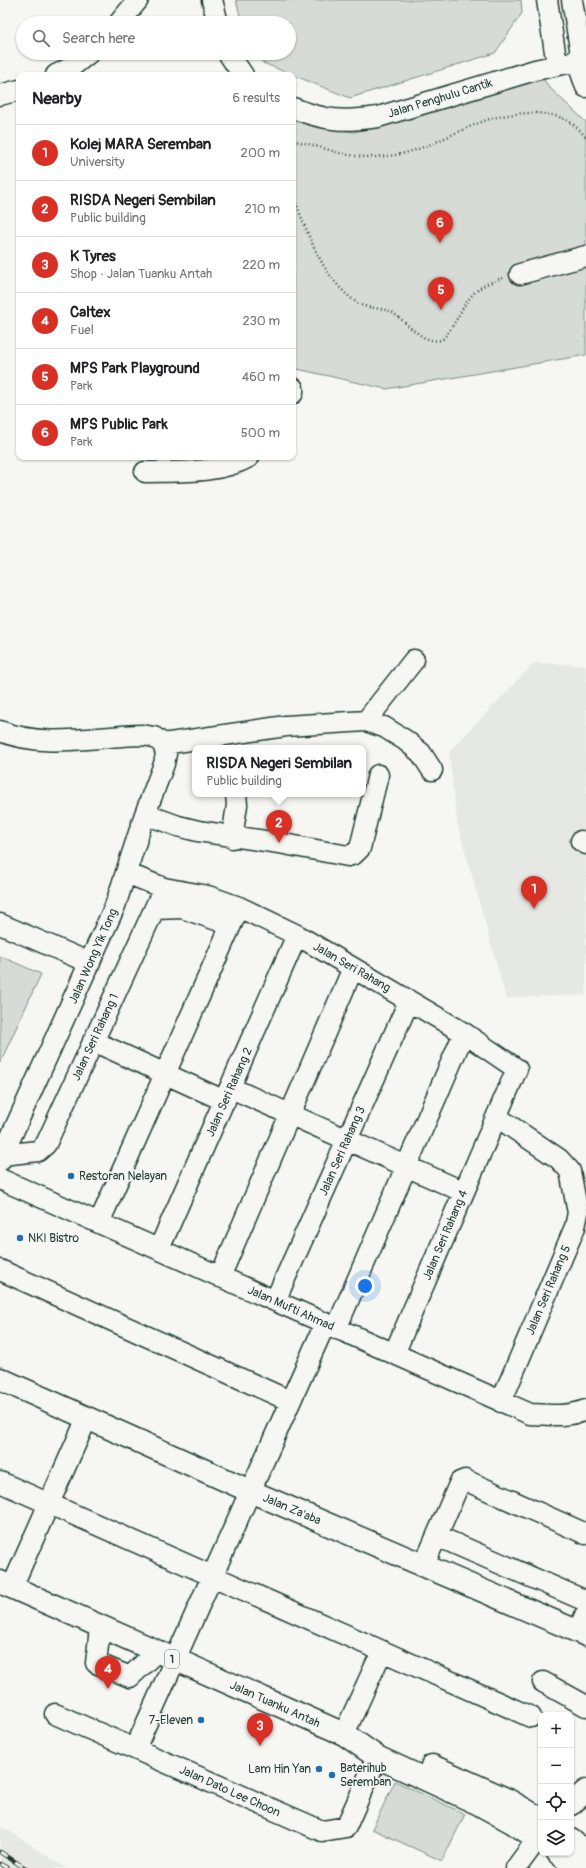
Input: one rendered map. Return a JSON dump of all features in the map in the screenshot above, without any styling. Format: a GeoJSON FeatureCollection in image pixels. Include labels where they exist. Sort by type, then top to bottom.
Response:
{"type":"FeatureCollection","features":[{"type":"Feature","properties":{"kind":"highway","name":"Jalan Za'aba"},"geometry":{"type":"LineString","coordinates":[[0,1379],[250,1491],[424,1565],[583,1627]]}},
{"type":"Feature","properties":{"kind":"highway","name":"Jalan Tuanku Antah"},"geometry":{"type":"LineString","coordinates":[[3,1584],[100,1628],[344,1734],[377,1757],[538,1831]]}},
{"type":"Feature","properties":{"kind":"highway","name":"1"},"geometry":{"type":"LineString","coordinates":[[344,1734],[399,1751],[508,1800],[538,1830]]}},
{"type":"Feature","properties":{"kind":"highway"},"geometry":{"type":"LineString","coordinates":[[574,1801],[586,1791]]}},
{"type":"Feature","properties":{"kind":"highway"},"geometry":{"type":"LineString","coordinates":[[574,1810],[586,1804]]}},
{"type":"Feature","properties":{"kind":"highway"},"geometry":{"type":"LineString","coordinates":[[574,1843],[586,1853]]}},
{"type":"Feature","properties":{"kind":"highway"},"geometry":{"type":"LineString","coordinates":[[562,1856],[577,1868]]}},
{"type":"Feature","properties":{"kind":"street"},"geometry":{"type":"LineString","coordinates":[[125,16],[138,0]]}},
{"type":"Feature","properties":{"kind":"street"},"geometry":{"type":"LineString","coordinates":[[212,0],[216,16]]}},
{"type":"Feature","properties":{"kind":"street"},"geometry":{"type":"LineString","coordinates":[[547,0],[558,65]]}},
{"type":"Feature","properties":{"kind":"street"},"geometry":{"type":"LineString","coordinates":[[572,0],[586,87]]}},
{"type":"Feature","properties":{"kind":"street"},"geometry":{"type":"LineString","coordinates":[[62,72],[80,60]]}},
{"type":"Feature","properties":{"kind":"street"},"geometry":{"type":"LineString","coordinates":[[233,60],[241,72]]}},
{"type":"Feature","properties":{"kind":"street","name":"Jalan Penghulu Cantik"},"geometry":{"type":"LineString","coordinates":[[296,109],[314,116],[333,120],[352,121],[378,117],[535,70],[582,61]]}},
{"type":"Feature","properties":{"kind":"street"},"geometry":{"type":"LineString","coordinates":[[520,274],[586,256]]}},
{"type":"Feature","properties":{"kind":"street"},"geometry":{"type":"LineString","coordinates":[[145,472],[198,470],[221,467],[241,460]]}},
{"type":"Feature","properties":{"kind":"street"},"geometry":{"type":"LineString","coordinates":[[366,721],[414,660]]}},
{"type":"Feature","properties":{"kind":"street"},"geometry":{"type":"LineString","coordinates":[[0,731],[17,738],[51,742],[142,735],[154,737],[163,744],[286,726],[366,721],[384,727],[405,740],[421,753],[432,770]]}},
{"type":"Feature","properties":{"kind":"street","name":"Jalan Wong Yik Tong"},"geometry":{"type":"LineString","coordinates":[[1,1158],[115,906],[145,814],[164,764],[166,754],[163,744]]}},
{"type":"Feature","properties":{"kind":"street"},"geometry":{"type":"LineString","coordinates":[[145,814],[178,826],[232,838],[279,843],[348,856],[354,854],[360,848],[378,775]]}},
{"type":"Feature","properties":{"kind":"street"},"geometry":{"type":"LineString","coordinates":[[232,838],[237,805],[236,797]]}},
{"type":"Feature","properties":{"kind":"street","name":"Jalan Seri Rahang"},"geometry":{"type":"LineString","coordinates":[[126,873],[164,888],[208,896],[235,916],[297,935],[464,1033],[517,1069],[497,1117]]}},
{"type":"Feature","properties":{"kind":"street","name":"Jalan Seri Rahang 1"},"geometry":{"type":"LineString","coordinates":[[1,1158],[38,1151],[46,1144],[164,888]]}},
{"type":"Feature","properties":{"kind":"street"},"geometry":{"type":"LineString","coordinates":[[99,1223],[235,916],[182,908],[167,907],[154,909]]}},
{"type":"Feature","properties":{"kind":"street"},"geometry":{"type":"LineString","coordinates":[[0,924],[90,963]]}},
{"type":"Feature","properties":{"kind":"street","name":"Jalan Seri Rahang 2"},"geometry":{"type":"LineString","coordinates":[[159,1249],[228,1095],[297,935]]}},
{"type":"Feature","properties":{"kind":"street"},"geometry":{"type":"LineString","coordinates":[[220,1277],[353,968]]}},
{"type":"Feature","properties":{"kind":"street","name":"Jalan Seri Rahang 3"},"geometry":{"type":"LineString","coordinates":[[275,1301],[409,1001]]}},
{"type":"Feature","properties":{"kind":"street"},"geometry":{"type":"LineString","coordinates":[[55,1714],[135,1748],[165,1656],[212,1576],[290,1401],[330,1326],[406,1166],[464,1033]]}},
{"type":"Feature","properties":{"kind":"street"},"geometry":{"type":"LineString","coordinates":[[94,1041],[166,1074],[289,1114],[464,1192]]}},
{"type":"Feature","properties":{"kind":"street","name":"Jalan Seri Rahang 4"},"geometry":{"type":"LineString","coordinates":[[394,1354],[497,1117]]}},
{"type":"Feature","properties":{"kind":"street","name":"Jalan Seri Rahang 5"},"geometry":{"type":"LineString","coordinates":[[497,1117],[559,1159],[570,1171],[578,1213],[575,1227],[501,1402]]}},
{"type":"Feature","properties":{"kind":"street","name":"Jalan Mufti Ahmad"},"geometry":{"type":"LineString","coordinates":[[0,1179],[530,1414],[555,1416],[584,1414]]}},
{"type":"Feature","properties":{"kind":"street"},"geometry":{"type":"LineString","coordinates":[[0,1270],[290,1401]]}},
{"type":"Feature","properties":{"kind":"street"},"geometry":{"type":"LineString","coordinates":[[3,1584],[49,1504],[87,1418]]}},
{"type":"Feature","properties":{"kind":"street"},"geometry":{"type":"LineString","coordinates":[[424,1565],[460,1482],[465,1480],[586,1534]]}},
{"type":"Feature","properties":{"kind":"street"},"geometry":{"type":"LineString","coordinates":[[0,1482],[531,1718]]}},
{"type":"Feature","properties":{"kind":"street"},"geometry":{"type":"LineString","coordinates":[[436,1536],[586,1601]]}},
{"type":"Feature","properties":{"kind":"street"},"geometry":{"type":"LineString","coordinates":[[100,1628],[96,1663],[130,1677],[165,1656]]}},
{"type":"Feature","properties":{"kind":"street"},"geometry":{"type":"LineString","coordinates":[[344,1734],[382,1651]]}},
{"type":"Feature","properties":{"kind":"street"},"geometry":{"type":"LineString","coordinates":[[543,1682],[586,1706]]}},
{"type":"Feature","properties":{"kind":"street","name":"Jalan Dato Lee Choon"},"geometry":{"type":"LineString","coordinates":[[135,1748],[322,1831],[346,1827],[377,1757]]}},
{"type":"Feature","properties":{"kind":"street"},"geometry":{"type":"LineString","coordinates":[[516,1868],[538,1835]]}},
{"type":"Feature","properties":{"kind":"path"},"geometry":{"type":"LineString","coordinates":[[296,141],[304,142],[356,156],[389,156],[417,150],[493,118],[527,114],[546,114],[563,118],[577,128],[586,137]]}},
{"type":"Feature","properties":{"kind":"path"},"geometry":{"type":"LineString","coordinates":[[296,203],[310,238],[331,278],[356,303],[374,309],[391,311],[421,337],[428,340],[442,340],[472,294],[494,281],[520,274]]}},
{"type":"Feature","properties":{"kind":"shaded area"},"geometry":{"type":"Polygon","coordinates":[[[236,0],[521,0],[522,13],[495,53],[350,98],[296,76],[296,72],[285,72],[263,63],[261,60],[296,60],[296,16],[240,16],[236,0]]]}},
{"type":"Feature","properties":{"kind":"shaded area"},"geometry":{"type":"Polygon","coordinates":[[[543,79],[550,88],[586,122],[586,355],[386,389],[296,369],[296,121],[309,125],[354,132],[407,120],[543,79]]]}},
{"type":"Feature","properties":{"kind":"shaded area"},"geometry":{"type":"Polygon","coordinates":[[[534,663],[586,665],[586,995],[506,998],[457,822],[449,752],[534,663]]]}},
{"type":"Feature","properties":{"kind":"shaded area"},"geometry":{"type":"Polygon","coordinates":[[[0,956],[41,974],[0,1063],[0,956]]]}},
{"type":"Feature","properties":{"kind":"shaded area"},"geometry":{"type":"Polygon","coordinates":[[[395,1781],[465,1814],[442,1861],[372,1829],[395,1781]]]}},
{"type":"Feature","properties":{"kind":"shaded area"},"geometry":{"type":"Polygon","coordinates":[[[0,1825],[66,1868],[0,1868],[0,1825]]]}},
{"type":"Feature","properties":{"kind":"railway"},"geometry":{"type":"LineString","coordinates":[[0,1852],[25,1868]]}},
{"type":"Feature","properties":{"kind":"railway"},"geometry":{"type":"LineString","coordinates":[[0,1864],[7,1868]]}},
{"type":"Feature","properties":{"kind":"place","name":"MPS Public Park"},"geometry":{"type":"Point","coordinates":[440,243]}},
{"type":"Feature","properties":{"kind":"place","name":"MPS Park Playground"},"geometry":{"type":"Point","coordinates":[441,310]}},
{"type":"Feature","properties":{"kind":"place","name":"RISDA Negeri Sembilan"},"geometry":{"type":"Point","coordinates":[279,843]}},
{"type":"Feature","properties":{"kind":"place","name":"Kolej MARA Seremban"},"geometry":{"type":"Point","coordinates":[534,909]}},
{"type":"Feature","properties":{"kind":"place","name":"Restoran Nelayan"},"geometry":{"type":"Point","coordinates":[71,1176]}},
{"type":"Feature","properties":{"kind":"place","name":"NKI Bistro"},"geometry":{"type":"Point","coordinates":[20,1238]}},
{"type":"Feature","properties":{"kind":"place","name":"Caltex"},"geometry":{"type":"Point","coordinates":[108,1689]}},
{"type":"Feature","properties":{"kind":"place","name":"7-Eleven"},"geometry":{"type":"Point","coordinates":[201,1720]}},
{"type":"Feature","properties":{"kind":"place","name":"K Tyres"},"geometry":{"type":"Point","coordinates":[260,1746]}},
{"type":"Feature","properties":{"kind":"place","name":"Lam Hin Yan"},"geometry":{"type":"Point","coordinates":[319,1769]}},
{"type":"Feature","properties":{"kind":"place","name":"Baterihub Seremban"},"geometry":{"type":"Point","coordinates":[332,1775]}}]}
